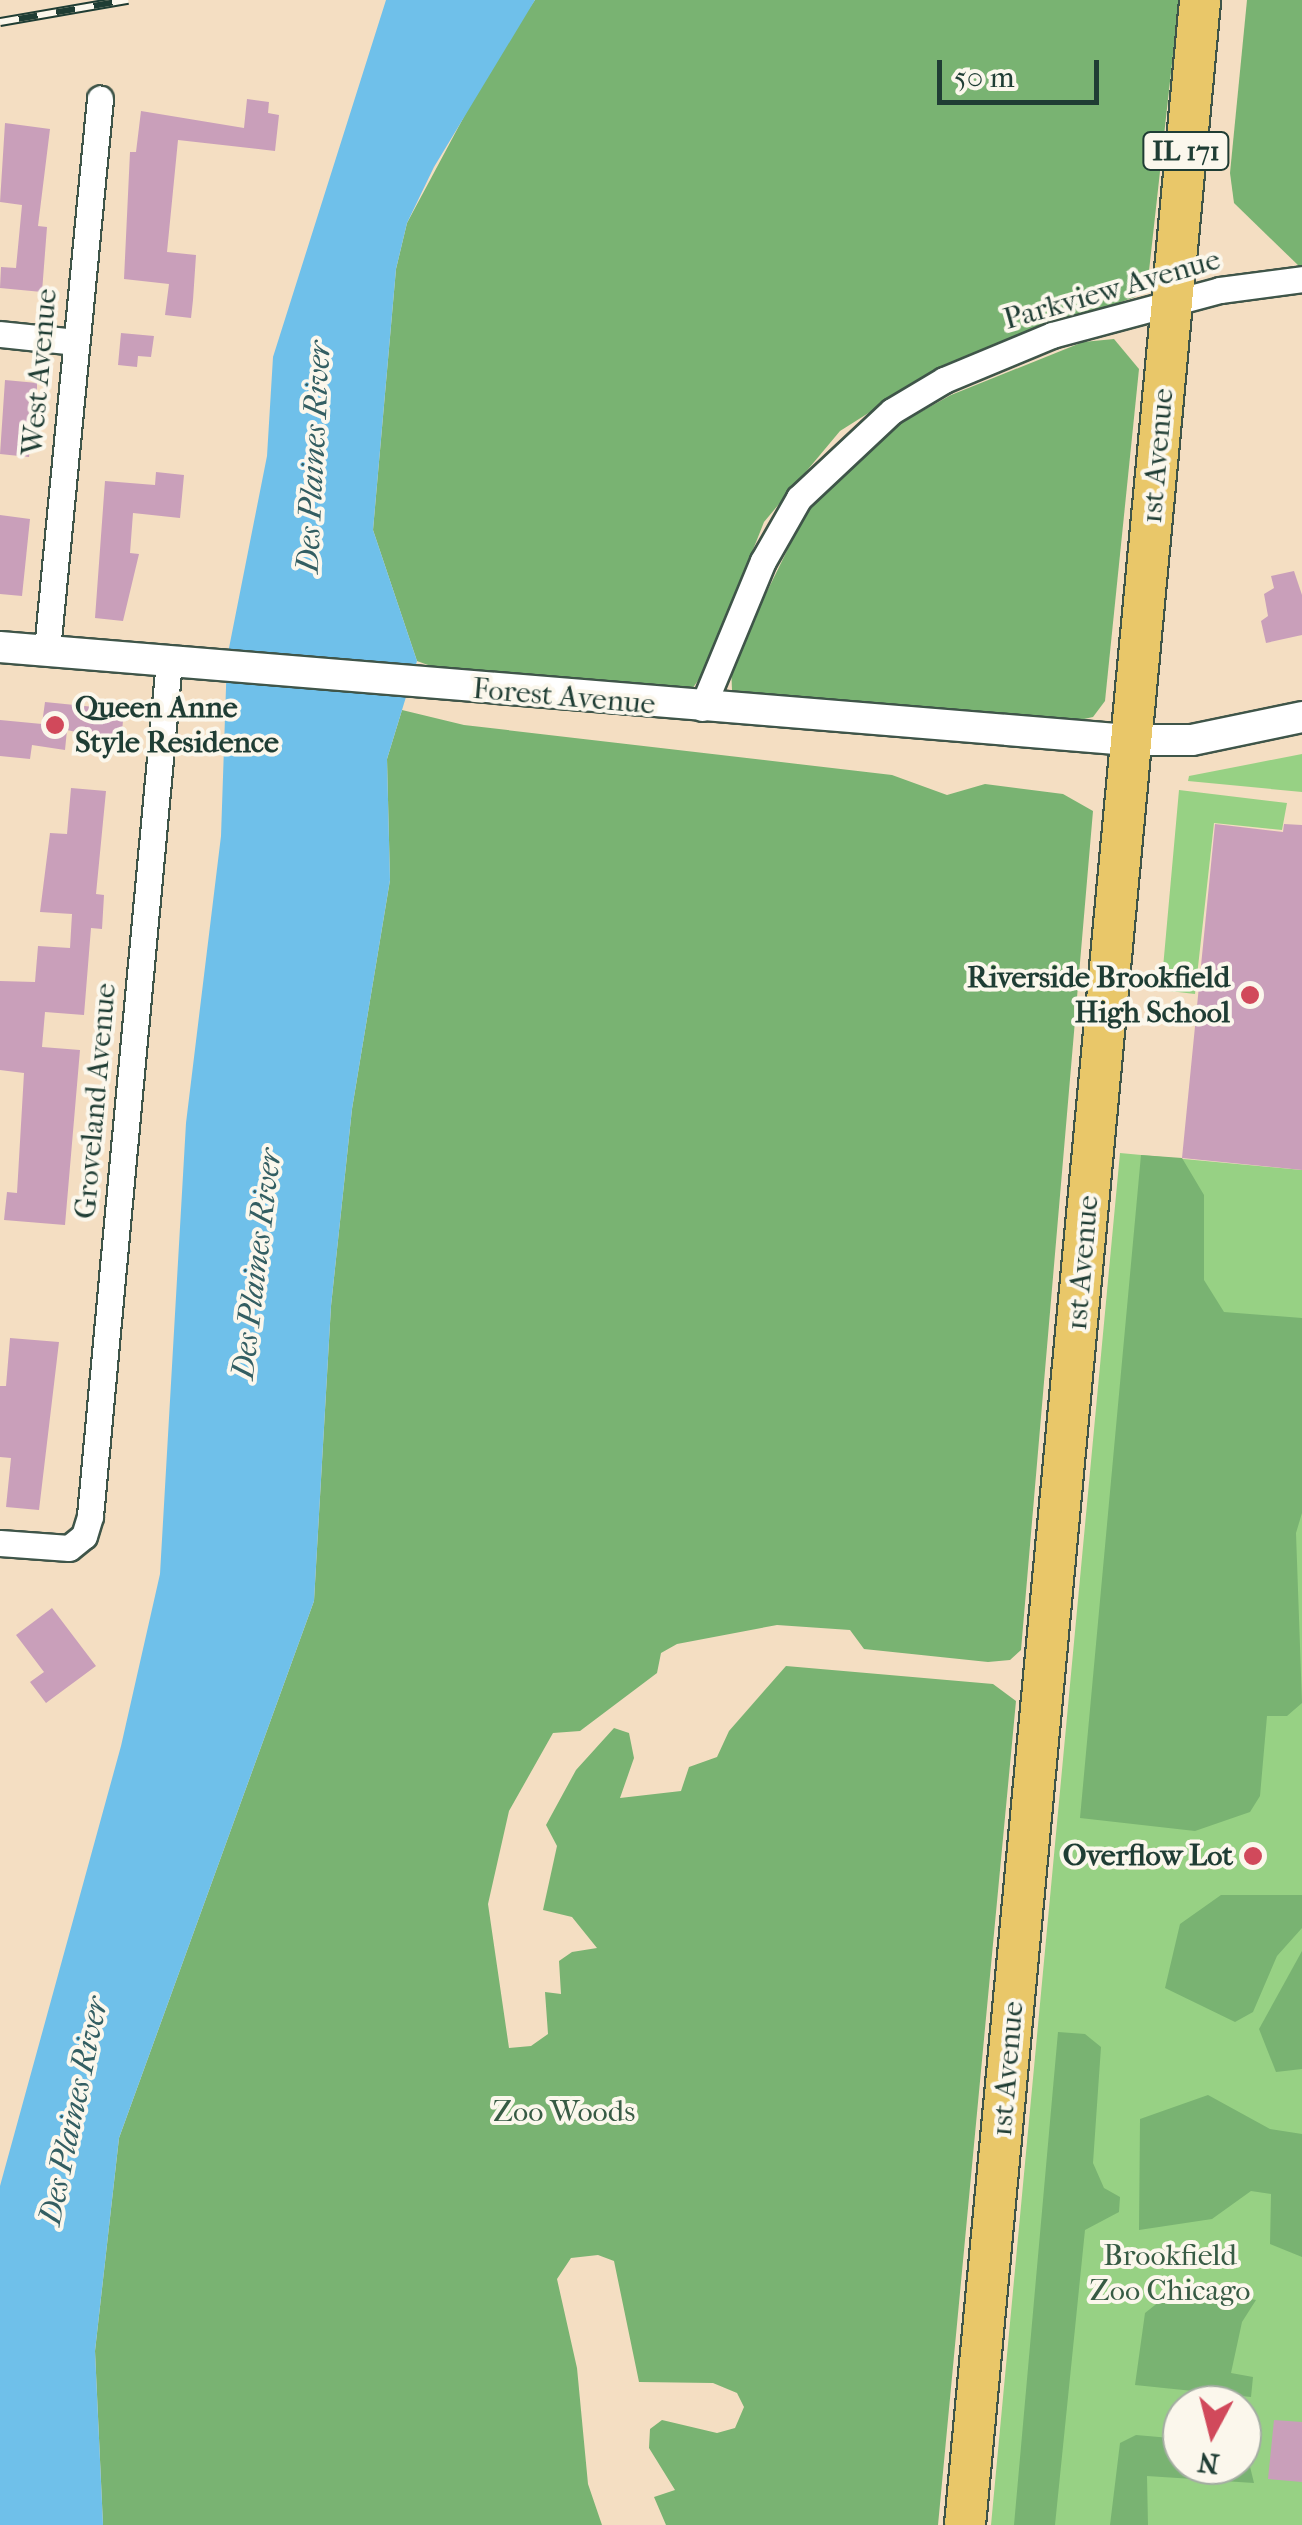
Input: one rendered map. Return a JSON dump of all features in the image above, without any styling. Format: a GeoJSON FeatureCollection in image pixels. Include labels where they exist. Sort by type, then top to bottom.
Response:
{"type":"FeatureCollection","features":[{"type":"Feature","properties":{"kind":"main road","name":"1st Avenue"},"geometry":{"type":"LineString","coordinates":[[964,2525],[1200,0]]}},
{"type":"Feature","properties":{"kind":"street","name":"West Avenue"},"geometry":{"type":"LineString","coordinates":[[46,650],[100,99]]}},
{"type":"Feature","properties":{"kind":"street","name":"Parkview Avenue"},"geometry":{"type":"LineString","coordinates":[[702,708],[763,561],[799,498],[844,451],[944,380],[1052,335],[1172,302],[1302,279]]}},
{"type":"Feature","properties":{"kind":"street"},"geometry":{"type":"LineString","coordinates":[[0,334],[76,342]]}},
{"type":"Feature","properties":{"kind":"street","name":"Forest Avenue"},"geometry":{"type":"LineString","coordinates":[[0,647],[424,686],[1128,740],[1192,740],[1302,717]]}},
{"type":"Feature","properties":{"kind":"street","name":"Groveland Avenue"},"geometry":{"type":"LineString","coordinates":[[0,1543],[60,1549],[78,1543],[90,1516],[170,661]]}},
{"type":"Feature","properties":{"kind":"green space"},"geometry":{"type":"Polygon","coordinates":[[[535,0],[1179,0],[1148,280],[1135,297],[946,364],[840,431],[764,522],[705,671],[692,689],[450,673],[417,661],[373,530],[396,269],[407,223],[497,55],[535,0]]]}},
{"type":"Feature","properties":{"kind":"green space"},"geometry":{"type":"Polygon","coordinates":[[[1247,0],[1302,0],[1302,269],[1234,203],[1230,173],[1247,0]]]}},
{"type":"Feature","properties":{"kind":"green space"},"geometry":{"type":"Polygon","coordinates":[[[1114,339],[1139,369],[1105,701],[1093,717],[1066,723],[732,690],[731,665],[805,514],[890,429],[951,395],[1083,342],[1114,339]]]}},
{"type":"Feature","properties":{"kind":"green space","name":"Zoo Woods"},"geometry":{"type":"Polygon","coordinates":[[[402,710],[464,725],[892,775],[947,795],[985,784],[1063,794],[1093,811],[1021,1650],[1010,1660],[988,1662],[864,1649],[850,1630],[777,1625],[677,1644],[661,1653],[657,1673],[580,1731],[553,1733],[509,1811],[488,1904],[509,2048],[531,2046],[548,2034],[545,1992],[561,1994],[559,1961],[572,1952],[597,1948],[572,1917],[543,1910],[557,1846],[546,1825],[576,1770],[614,1728],[629,1733],[634,1758],[620,1798],[681,1791],[689,1767],[717,1757],[729,1731],[786,1666],[993,1684],[1016,1701],[938,2525],[666,2525],[654,2497],[675,2490],[649,2448],[650,2429],[662,2420],[717,2433],[735,2428],[744,2407],[737,2393],[713,2383],[639,2382],[614,2261],[598,2255],[571,2258],[557,2279],[577,2368],[588,2484],[602,2525],[103,2525],[95,2351],[119,2138],[314,1601],[331,1306],[352,1109],[390,880],[387,759],[402,710]]]}},
{"type":"Feature","properties":{"kind":"green space"},"geometry":{"type":"Polygon","coordinates":[[[1302,754],[1302,792],[1188,781],[1189,776],[1302,754]]]}},
{"type":"Feature","properties":{"kind":"green space"},"geometry":{"type":"Polygon","coordinates":[[[1179,790],[1287,803],[1282,830],[1214,823],[1195,994],[1161,990],[1179,790]]]}},
{"type":"Feature","properties":{"kind":"green space","name":"Brookfield Zoo Chicago"},"geometry":{"type":"Polygon","coordinates":[[[1120,1153],[1302,1170],[1302,2525],[991,2525],[1120,1153]]]}},
{"type":"Feature","properties":{"kind":"green space"},"geometry":{"type":"Polygon","coordinates":[[[1141,1155],[1182,1158],[1204,1195],[1204,1280],[1224,1312],[1302,1318],[1302,1513],[1296,1533],[1302,1703],[1287,1716],[1267,1716],[1260,1796],[1250,1812],[1195,1831],[1080,1818],[1141,1155]]]}},
{"type":"Feature","properties":{"kind":"green space"},"geometry":{"type":"Polygon","coordinates":[[[1221,1895],[1302,1895],[1302,1928],[1277,1956],[1253,2012],[1235,2022],[1165,1988],[1180,1924],[1221,1895]]]}},
{"type":"Feature","properties":{"kind":"green space"},"geometry":{"type":"Polygon","coordinates":[[[1302,1951],[1302,2069],[1276,2072],[1259,2029],[1302,1951]]]}},
{"type":"Feature","properties":{"kind":"green space"},"geometry":{"type":"Polygon","coordinates":[[[1058,2032],[1085,2034],[1101,2047],[1093,2163],[1104,2188],[1120,2197],[1119,2212],[1085,2230],[1055,2525],[1014,2525],[1058,2032]]]}},
{"type":"Feature","properties":{"kind":"green space"},"geometry":{"type":"Polygon","coordinates":[[[1208,2095],[1270,2129],[1302,2134],[1302,2257],[1270,2244],[1271,2194],[1251,2191],[1212,2219],[1139,2230],[1140,2119],[1208,2095]]]}},
{"type":"Feature","properties":{"kind":"green space"},"geometry":{"type":"Polygon","coordinates":[[[1179,2286],[1256,2300],[1242,2322],[1231,2373],[1253,2377],[1252,2385],[1135,2385],[1145,2313],[1179,2286]]]}},
{"type":"Feature","properties":{"kind":"green space"},"geometry":{"type":"Polygon","coordinates":[[[1136,2435],[1162,2437],[1162,2477],[1147,2476],[1148,2525],[1110,2525],[1120,2443],[1136,2435]]]}},
{"type":"Feature","properties":{"kind":"water","name":"Des Plaines River"},"geometry":{"type":"Polygon","coordinates":[[[386,0],[535,0],[434,167],[407,223],[396,269],[373,530],[417,661],[387,759],[390,880],[352,1109],[331,1306],[314,1601],[119,2138],[95,2351],[103,2525],[0,2525],[0,2186],[121,1746],[160,1574],[186,1123],[221,836],[227,658],[267,456],[273,357],[386,0]]]}},
{"type":"Feature","properties":{"kind":"building"},"geometry":{"type":"Polygon","coordinates":[[[247,99],[269,102],[268,113],[279,115],[275,151],[178,140],[167,252],[196,255],[193,300],[191,318],[165,315],[169,284],[124,279],[130,152],[136,152],[141,111],[244,128],[247,99]]]}},
{"type":"Feature","properties":{"kind":"building"},"geometry":{"type":"Polygon","coordinates":[[[5,123],[50,129],[38,226],[47,227],[42,292],[0,288],[1,267],[16,268],[22,205],[0,202],[5,123]]]}},
{"type":"Feature","properties":{"kind":"building"},"geometry":{"type":"Polygon","coordinates":[[[121,333],[154,336],[151,357],[138,356],[137,367],[118,365],[121,333]]]}},
{"type":"Feature","properties":{"kind":"building"},"geometry":{"type":"Polygon","coordinates":[[[5,380],[37,383],[37,440],[31,439],[29,457],[0,454],[5,380]]]}},
{"type":"Feature","properties":{"kind":"building"},"geometry":{"type":"Polygon","coordinates":[[[156,472],[184,475],[180,518],[133,513],[130,553],[139,554],[123,621],[95,618],[105,481],[155,485],[156,472]]]}},
{"type":"Feature","properties":{"kind":"building"},"geometry":{"type":"Polygon","coordinates":[[[0,515],[30,519],[22,596],[0,594],[0,515]]]}},
{"type":"Feature","properties":{"kind":"building"},"geometry":{"type":"Polygon","coordinates":[[[1294,571],[1302,595],[1302,635],[1266,643],[1261,621],[1268,616],[1264,594],[1274,588],[1271,576],[1294,571]]]}},
{"type":"Feature","properties":{"kind":"building"},"geometry":{"type":"Polygon","coordinates":[[[45,702],[124,710],[121,742],[67,730],[65,750],[32,745],[30,759],[0,756],[0,720],[42,724],[45,702]]]}},
{"type":"Feature","properties":{"kind":"building"},"geometry":{"type":"Polygon","coordinates":[[[71,788],[106,791],[96,894],[104,895],[102,929],[91,928],[84,1015],[45,1012],[42,1047],[80,1050],[65,1225],[4,1220],[7,1192],[17,1193],[24,1073],[0,1070],[0,981],[35,982],[38,946],[70,948],[72,914],[40,912],[50,833],[67,834],[71,788]]]}},
{"type":"Feature","properties":{"kind":"building","name":"Riverside Brookfield High School"},"geometry":{"type":"Polygon","coordinates":[[[1215,824],[1283,832],[1284,824],[1302,825],[1302,1170],[1182,1158],[1215,824]]]}},
{"type":"Feature","properties":{"kind":"building"},"geometry":{"type":"Polygon","coordinates":[[[10,1338],[59,1342],[39,1510],[6,1507],[11,1458],[0,1457],[0,1386],[6,1386],[10,1338]]]}},
{"type":"Feature","properties":{"kind":"building"},"geometry":{"type":"Polygon","coordinates":[[[52,1608],[96,1666],[46,1703],[30,1682],[44,1672],[16,1635],[52,1608]]]}},
{"type":"Feature","properties":{"kind":"building"},"geometry":{"type":"Polygon","coordinates":[[[1274,2420],[1302,2422],[1302,2482],[1268,2479],[1274,2420]]]}},
{"type":"Feature","properties":{"kind":"railway"},"geometry":{"type":"LineString","coordinates":[[0,22],[128,0]]}},
{"type":"Feature","properties":{"kind":"place","name":"Queen Anne Style Residence"},"geometry":{"type":"Point","coordinates":[55,725]}},
{"type":"Feature","properties":{"kind":"place","name":"Riverside Brookfield High School"},"geometry":{"type":"Point","coordinates":[1250,995]}},
{"type":"Feature","properties":{"kind":"place","name":"Overflow Lot"},"geometry":{"type":"Point","coordinates":[1253,1856]}}]}
